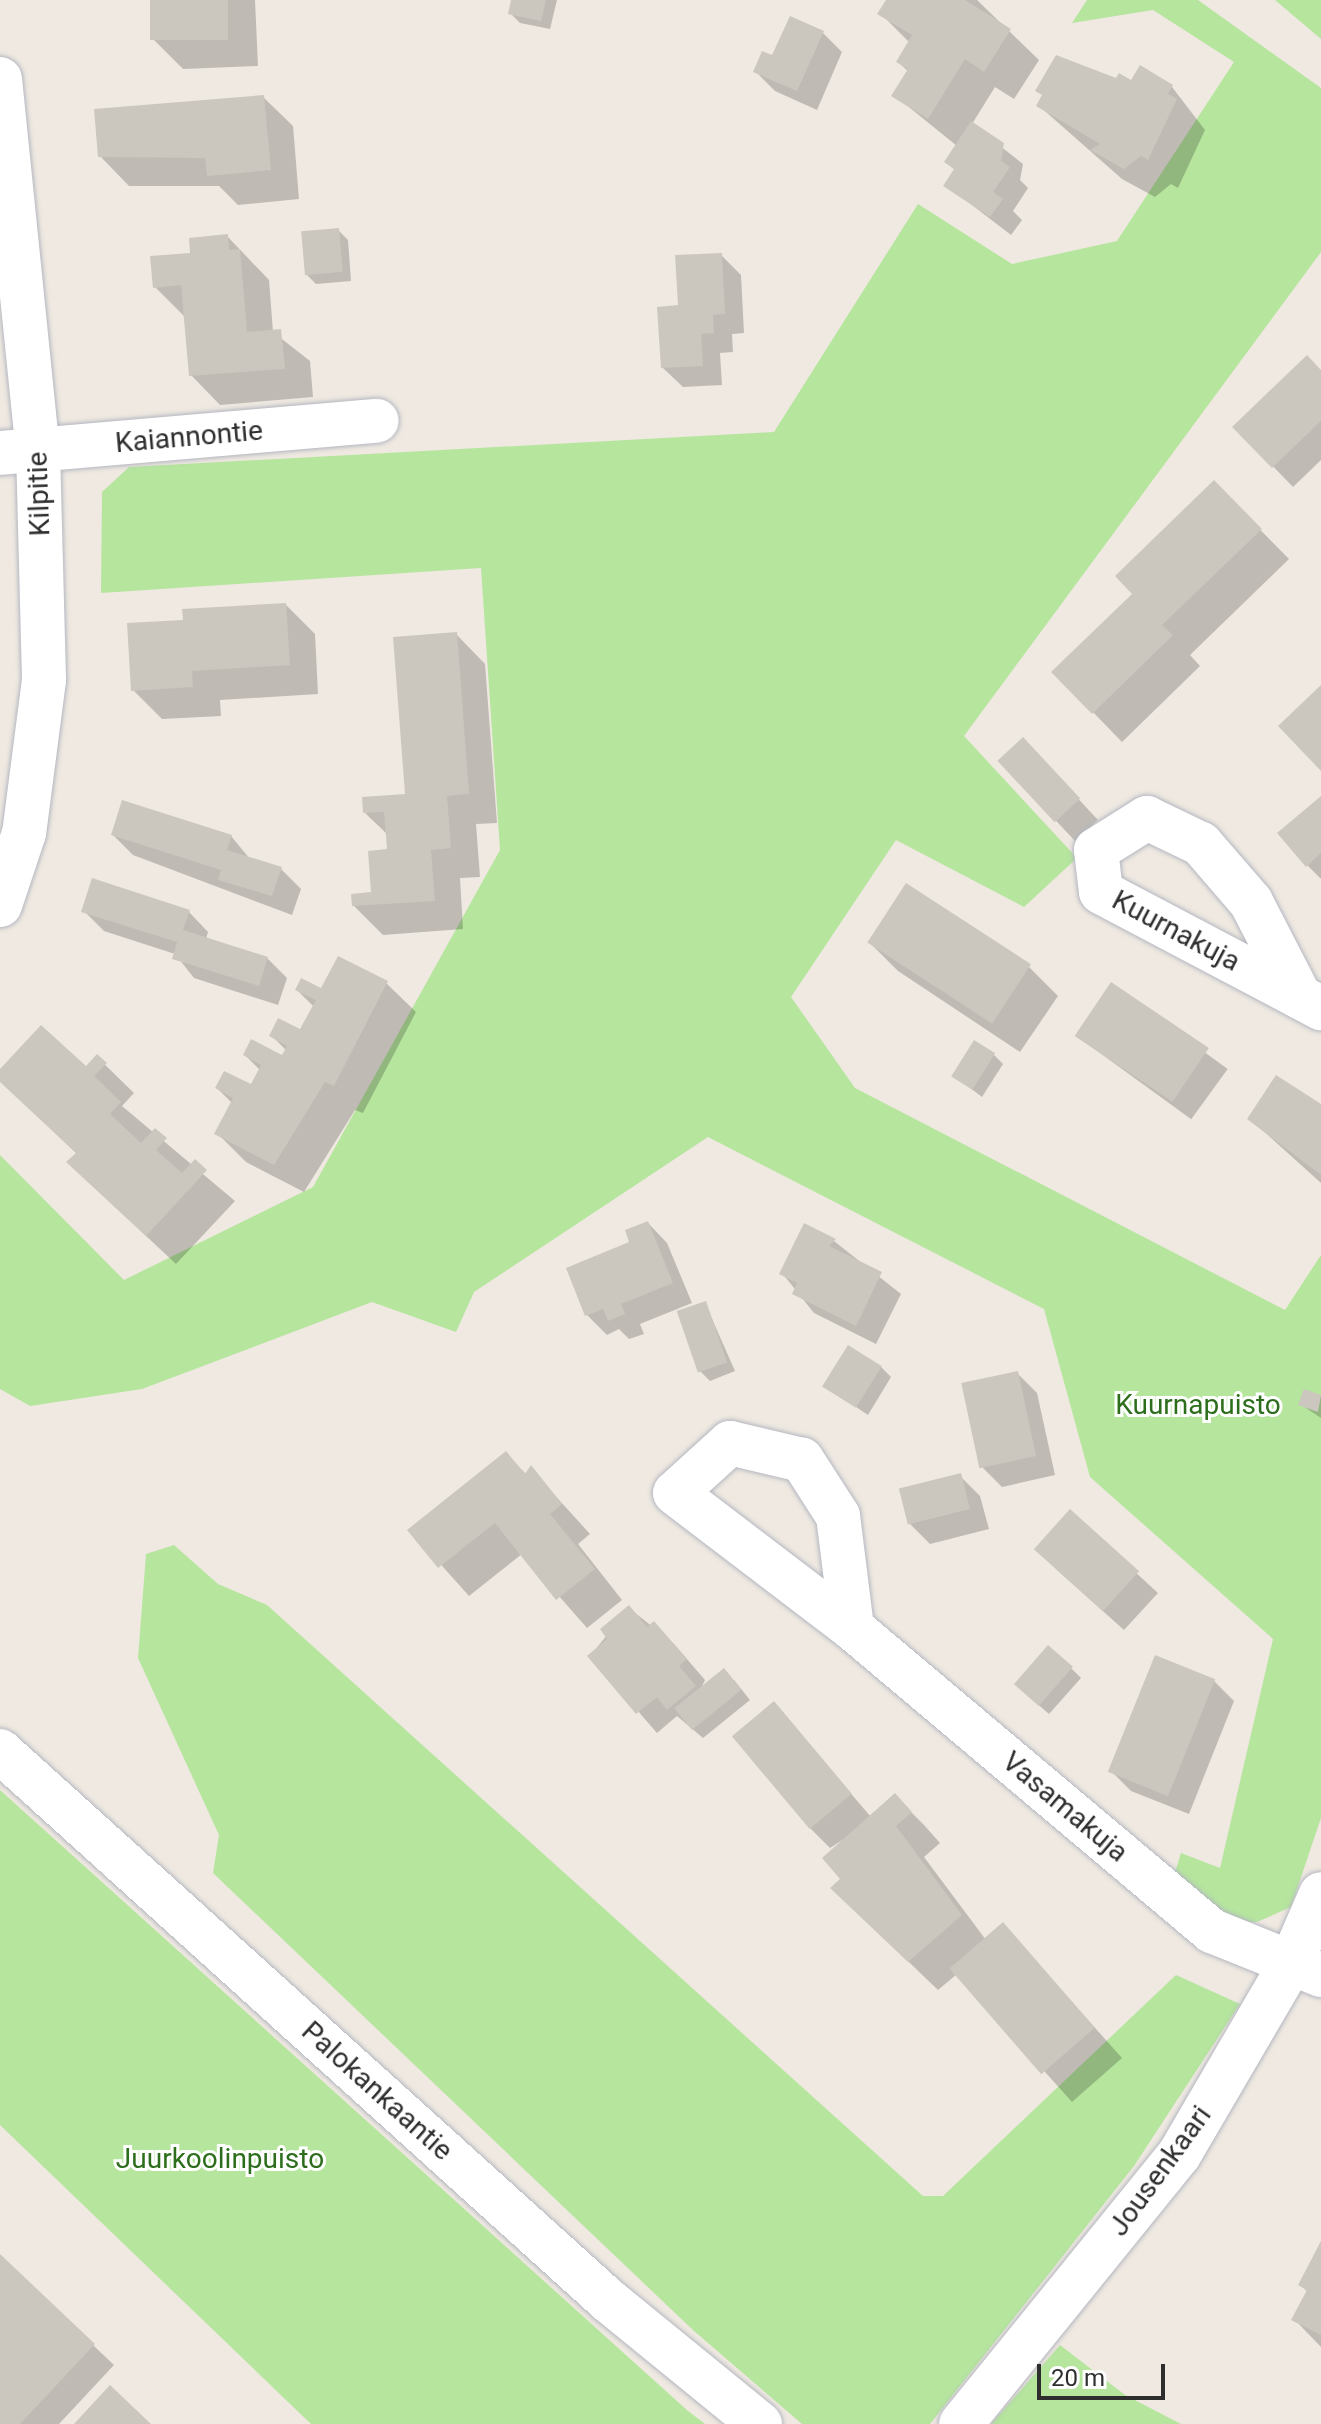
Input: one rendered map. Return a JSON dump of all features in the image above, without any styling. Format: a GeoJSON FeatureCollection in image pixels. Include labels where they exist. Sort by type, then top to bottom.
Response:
{"type":"FeatureCollection","features":[{"type":"Feature","properties":{"kind":"street","name":"Kilpitie"},"geometry":{"type":"LineString","coordinates":[[0,79],[19,451],[44,680],[24,833],[0,905]]}},
{"type":"Feature","properties":{"kind":"street","name":"Kaiannontie"},"geometry":{"type":"LineString","coordinates":[[19,451],[377,421]]}},
{"type":"Feature","properties":{"kind":"street","name":"Kuurnakuja"},"geometry":{"type":"LineString","coordinates":[[1147,818],[1201,844],[1251,902],[1310,1002],[1101,892],[1096,850],[1147,818]]}},
{"type":"Feature","properties":{"kind":"street","name":"Vasamakuja"},"geometry":{"type":"LineString","coordinates":[[852,1628],[1212,1931],[1306,1969]]}},
{"type":"Feature","properties":{"kind":"street","name":"Palokankaantie"},"geometry":{"type":"LineString","coordinates":[[0,1751],[609,2301],[760,2424]]}},
{"type":"Feature","properties":{"kind":"street","name":"Jousenkaari"},"geometry":{"type":"LineString","coordinates":[[961,2424],[1179,2155],[1306,1969],[1321,1894]]}},
{"type":"Feature","properties":{"kind":"green space","name":"Kuurnapuisto"},"geometry":{"type":"Polygon","coordinates":[[[1087,0],[1198,0],[1321,88],[1321,252],[964,736],[1077,858],[1024,907],[896,840],[791,997],[855,1088],[1285,1310],[1321,1255],[1321,1818],[1291,1907],[1257,1922],[1238,1922],[1171,1885],[1181,1853],[1220,1868],[1273,1639],[1090,1477],[1044,1309],[708,1137],[474,1292],[456,1332],[372,1302],[142,1389],[30,1406],[0,1389],[0,1155],[124,1280],[313,1187],[500,850],[481,568],[101,593],[102,492],[129,467],[774,432],[918,204],[1012,264],[1117,241],[1234,62],[1153,10],[1072,23],[1087,0]]]}},
{"type":"Feature","properties":{"kind":"green space"},"geometry":{"type":"Polygon","coordinates":[[[1275,0],[1321,0],[1321,39],[1275,0]]]}},
{"type":"Feature","properties":{"kind":"green space"},"geometry":{"type":"Polygon","coordinates":[[[174,1545],[218,1584],[267,1605],[923,2196],[943,2196],[1176,1975],[1240,2004],[1134,2166],[930,2424],[802,2424],[694,2331],[213,1873],[219,1835],[138,1658],[146,1554],[174,1545]]]}},
{"type":"Feature","properties":{"kind":"green space","name":"Juurkoolinpuisto"},"geometry":{"type":"Polygon","coordinates":[[[0,1790],[705,2424],[311,2424],[0,2125],[0,1790]]]}},
{"type":"Feature","properties":{"kind":"green space"},"geometry":{"type":"Polygon","coordinates":[[[1060,2345],[1125,2395],[1181,2424],[991,2424],[1060,2345]]]}},
{"type":"Feature","properties":{"kind":"building"},"geometry":{"type":"Polygon","coordinates":[[[150,0],[228,0],[228,40],[150,40],[150,0]]]}},
{"type":"Feature","properties":{"kind":"building"},"geometry":{"type":"Polygon","coordinates":[[[511,0],[546,0],[541,21],[508,14],[511,0]]]}},
{"type":"Feature","properties":{"kind":"building"},"geometry":{"type":"Polygon","coordinates":[[[886,0],[965,0],[1011,29],[984,72],[965,59],[928,119],[891,96],[908,69],[896,62],[912,35],[877,14],[886,0]]]}},
{"type":"Feature","properties":{"kind":"building"},"geometry":{"type":"Polygon","coordinates":[[[790,16],[824,31],[797,91],[753,72],[762,51],[772,55],[790,16]]]}},
{"type":"Feature","properties":{"kind":"building"},"geometry":{"type":"Polygon","coordinates":[[[1056,55],[1116,78],[1119,73],[1131,80],[1140,65],[1173,85],[1168,94],[1177,99],[1148,160],[1141,156],[1124,169],[1090,150],[1100,144],[1036,106],[1042,95],[1035,91],[1056,55]]]}},
{"type":"Feature","properties":{"kind":"building"},"geometry":{"type":"Polygon","coordinates":[[[264,95],[271,170],[207,176],[205,158],[98,157],[94,109],[264,95]]]}},
{"type":"Feature","properties":{"kind":"building"},"geometry":{"type":"Polygon","coordinates":[[[971,121],[1004,143],[1001,161],[1010,167],[993,192],[1003,199],[990,217],[943,186],[954,169],[944,162],[971,121]]]}},
{"type":"Feature","properties":{"kind":"building"},"geometry":{"type":"Polygon","coordinates":[[[339,228],[343,272],[305,275],[301,231],[339,228]]]}},
{"type":"Feature","properties":{"kind":"building"},"geometry":{"type":"Polygon","coordinates":[[[228,234],[229,250],[240,249],[247,332],[281,329],[285,369],[189,376],[181,285],[153,288],[150,256],[190,253],[189,238],[228,234]]]}},
{"type":"Feature","properties":{"kind":"building"},"geometry":{"type":"Polygon","coordinates":[[[722,253],[725,314],[713,315],[714,333],[701,334],[703,366],[661,368],[657,307],[678,305],[675,255],[722,253]]]}},
{"type":"Feature","properties":{"kind":"building"},"geometry":{"type":"Polygon","coordinates":[[[1307,355],[1321,370],[1321,421],[1272,468],[1232,427],[1307,355]]]}},
{"type":"Feature","properties":{"kind":"building"},"geometry":{"type":"Polygon","coordinates":[[[1214,480],[1262,529],[1162,625],[1173,635],[1092,714],[1051,672],[1132,594],[1115,576],[1214,480]]]}},
{"type":"Feature","properties":{"kind":"building"},"geometry":{"type":"Polygon","coordinates":[[[286,603],[290,665],[192,671],[193,687],[131,691],[127,623],[183,620],[182,609],[286,603]]]}},
{"type":"Feature","properties":{"kind":"building"},"geometry":{"type":"Polygon","coordinates":[[[457,632],[469,794],[447,796],[451,848],[431,850],[435,901],[352,906],[351,894],[371,892],[368,851],[387,849],[384,812],[363,813],[362,797],[405,794],[393,637],[457,632]]]}},
{"type":"Feature","properties":{"kind":"building"},"geometry":{"type":"Polygon","coordinates":[[[1321,685],[1321,771],[1278,726],[1321,685]]]}},
{"type":"Feature","properties":{"kind":"building"},"geometry":{"type":"Polygon","coordinates":[[[1023,737],[1080,798],[1055,822],[997,761],[1023,737]]]}},
{"type":"Feature","properties":{"kind":"building"},"geometry":{"type":"Polygon","coordinates":[[[1321,796],[1321,853],[1306,867],[1277,833],[1321,796]]]}},
{"type":"Feature","properties":{"kind":"building"},"geometry":{"type":"Polygon","coordinates":[[[122,800],[232,835],[227,850],[282,867],[272,896],[218,880],[221,870],[111,835],[122,800]]]}},
{"type":"Feature","properties":{"kind":"building"},"geometry":{"type":"Polygon","coordinates":[[[92,878],[190,910],[183,930],[268,957],[259,986],[172,959],[177,942],[81,912],[92,878]]]}},
{"type":"Feature","properties":{"kind":"building"},"geometry":{"type":"Polygon","coordinates":[[[906,883],[1031,964],[992,1024],[867,943],[906,883]]]}},
{"type":"Feature","properties":{"kind":"building"},"geometry":{"type":"Polygon","coordinates":[[[338,956],[388,981],[334,1086],[325,1082],[274,1165],[214,1134],[233,1098],[215,1088],[224,1071],[251,1084],[261,1065],[243,1055],[251,1039],[282,1055],[287,1046],[269,1036],[278,1018],[300,1029],[316,1000],[295,990],[301,978],[321,988],[338,956]]]}},
{"type":"Feature","properties":{"kind":"building"},"geometry":{"type":"Polygon","coordinates":[[[1111,982],[1209,1048],[1172,1102],[1075,1036],[1111,982]]]}},
{"type":"Feature","properties":{"kind":"building"},"geometry":{"type":"Polygon","coordinates":[[[41,1025],[86,1066],[97,1054],[107,1063],[94,1076],[121,1102],[110,1114],[141,1143],[155,1128],[167,1138],[156,1150],[182,1173],[195,1159],[207,1170],[146,1236],[66,1162],[76,1153],[0,1082],[0,1069],[41,1025]]]}},
{"type":"Feature","properties":{"kind":"building"},"geometry":{"type":"Polygon","coordinates":[[[974,1040],[995,1053],[972,1090],[951,1076],[974,1040]]]}},
{"type":"Feature","properties":{"kind":"building"},"geometry":{"type":"Polygon","coordinates":[[[1276,1075],[1321,1104],[1321,1175],[1247,1119],[1276,1075]]]}},
{"type":"Feature","properties":{"kind":"building"},"geometry":{"type":"Polygon","coordinates":[[[648,1221],[673,1283],[621,1304],[625,1314],[608,1321],[603,1309],[585,1316],[566,1268],[629,1242],[625,1230],[648,1221]]]}},
{"type":"Feature","properties":{"kind":"building"},"geometry":{"type":"Polygon","coordinates":[[[804,1223],[836,1239],[829,1246],[882,1272],[856,1326],[792,1294],[797,1283],[779,1274],[804,1223]]]}},
{"type":"Feature","properties":{"kind":"building"},"geometry":{"type":"Polygon","coordinates":[[[706,1301],[727,1362],[698,1373],[677,1311],[706,1301]]]}},
{"type":"Feature","properties":{"kind":"building"},"geometry":{"type":"Polygon","coordinates":[[[848,1345],[882,1366],[856,1408],[822,1387],[848,1345]]]}},
{"type":"Feature","properties":{"kind":"building"},"geometry":{"type":"Polygon","coordinates":[[[1018,1371],[1036,1456],[979,1468],[961,1383],[1018,1371]]]}},
{"type":"Feature","properties":{"kind":"building"},"geometry":{"type":"Polygon","coordinates":[[[1304,1389],[1321,1395],[1318,1412],[1298,1405],[1304,1389]]]}},
{"type":"Feature","properties":{"kind":"building"},"geometry":{"type":"Polygon","coordinates":[[[506,1451],[525,1474],[531,1465],[562,1504],[550,1514],[595,1569],[556,1600],[495,1523],[438,1568],[407,1530],[506,1451]]]}},
{"type":"Feature","properties":{"kind":"building"},"geometry":{"type":"Polygon","coordinates":[[[961,1473],[970,1509],[908,1524],[899,1488],[961,1473]]]}},
{"type":"Feature","properties":{"kind":"building"},"geometry":{"type":"Polygon","coordinates":[[[1070,1509],[1139,1571],[1103,1611],[1034,1549],[1070,1509]]]}},
{"type":"Feature","properties":{"kind":"building"},"geometry":{"type":"Polygon","coordinates":[[[629,1605],[647,1627],[654,1621],[687,1659],[679,1666],[696,1686],[667,1710],[657,1697],[636,1714],[587,1656],[607,1639],[600,1629],[629,1605]]]}},
{"type":"Feature","properties":{"kind":"building"},"geometry":{"type":"Polygon","coordinates":[[[1048,1645],[1073,1667],[1039,1706],[1014,1684],[1048,1645]]]}},
{"type":"Feature","properties":{"kind":"building"},"geometry":{"type":"Polygon","coordinates":[[[1155,1655],[1215,1679],[1168,1796],[1108,1772],[1155,1655]]]}},
{"type":"Feature","properties":{"kind":"building"},"geometry":{"type":"Polygon","coordinates":[[[724,1668],[742,1690],[692,1730],[674,1708],[724,1668]]]}},
{"type":"Feature","properties":{"kind":"building"},"geometry":{"type":"Polygon","coordinates":[[[774,1701],[852,1794],[810,1829],[732,1736],[774,1701]]]}},
{"type":"Feature","properties":{"kind":"building"},"geometry":{"type":"Polygon","coordinates":[[[895,1793],[912,1812],[896,1826],[962,1915],[908,1962],[830,1888],[840,1879],[822,1858],[895,1793]]]}},
{"type":"Feature","properties":{"kind":"building"},"geometry":{"type":"Polygon","coordinates":[[[1003,1922],[1095,2028],[1041,2074],[949,1969],[1003,1922]]]}},
{"type":"Feature","properties":{"kind":"building"},"geometry":{"type":"Polygon","coordinates":[[[1321,2241],[1321,2335],[1291,2320],[1307,2290],[1298,2285],[1321,2241]]]}},
{"type":"Feature","properties":{"kind":"building"},"geometry":{"type":"Polygon","coordinates":[[[0,2254],[95,2344],[20,2424],[0,2424],[0,2254]]]}},
{"type":"Feature","properties":{"kind":"building"},"geometry":{"type":"Polygon","coordinates":[[[110,2385],[151,2424],[74,2424],[110,2385]]]}}]}
